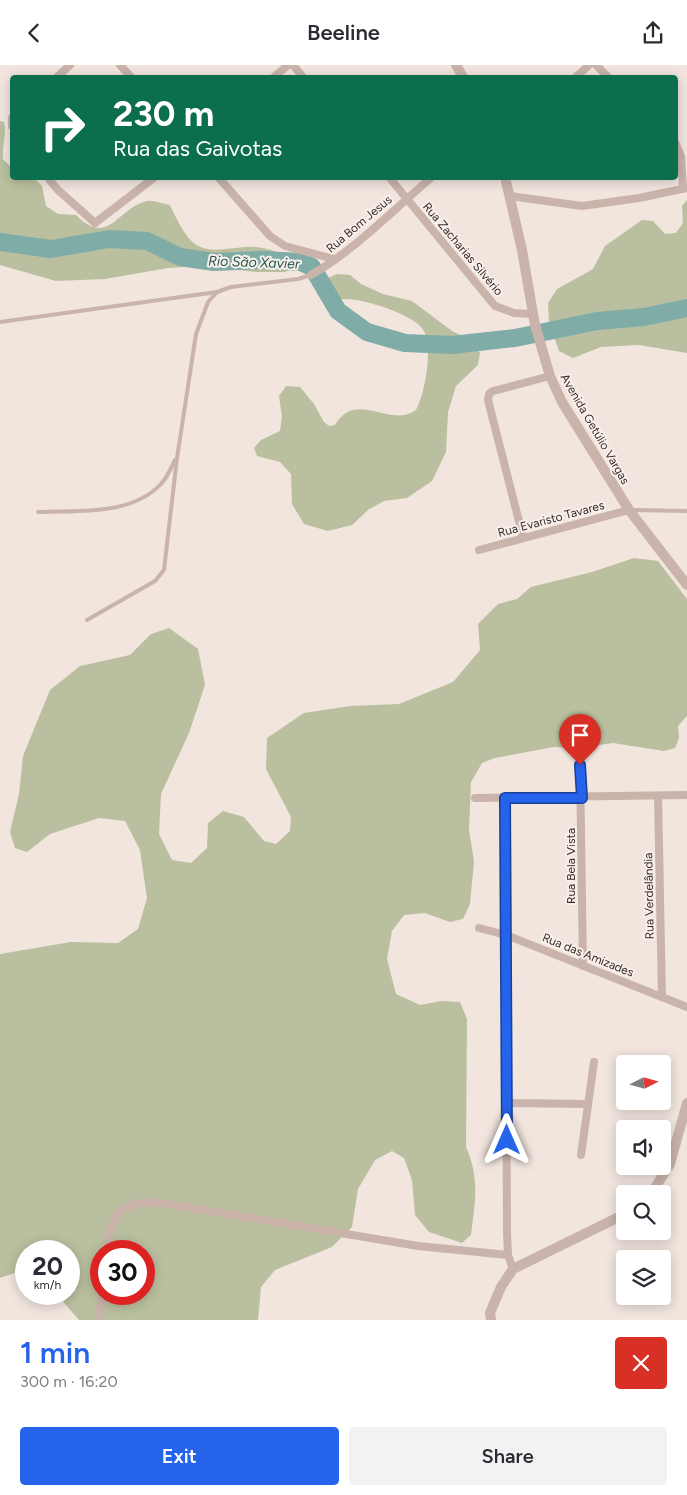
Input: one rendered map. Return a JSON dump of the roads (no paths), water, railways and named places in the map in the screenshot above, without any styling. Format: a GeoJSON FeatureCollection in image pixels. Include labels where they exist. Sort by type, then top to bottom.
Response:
{"type":"FeatureCollection","features":[{"type":"Feature","properties":{"kind":"street"},"geometry":{"type":"LineString","coordinates":[[59,75],[70,65]]}},
{"type":"Feature","properties":{"kind":"street"},"geometry":{"type":"LineString","coordinates":[[120,65],[129,75]]}},
{"type":"Feature","properties":{"kind":"street"},"geometry":{"type":"LineString","coordinates":[[276,75],[288,65]]}},
{"type":"Feature","properties":{"kind":"street"},"geometry":{"type":"LineString","coordinates":[[293,65],[301,75]]}},
{"type":"Feature","properties":{"kind":"street"},"geometry":{"type":"LineString","coordinates":[[578,75],[589,65]]}},
{"type":"Feature","properties":{"kind":"street"},"geometry":{"type":"LineString","coordinates":[[596,65],[606,75]]}},
{"type":"Feature","properties":{"kind":"street"},"geometry":{"type":"LineString","coordinates":[[510,196],[582,206],[639,198],[685,188],[681,156],[678,150]]}},
{"type":"Feature","properties":{"kind":"street"},"geometry":{"type":"LineString","coordinates":[[50,180],[95,223],[151,180]]}},
{"type":"Feature","properties":{"kind":"street"},"geometry":{"type":"LineString","coordinates":[[221,180],[270,236],[285,245],[334,259]]}},
{"type":"Feature","properties":{"kind":"street","name":"Rua Zacharias Silvério"},"geometry":{"type":"LineString","coordinates":[[392,180],[495,306],[514,313],[533,314]]}},
{"type":"Feature","properties":{"kind":"street","name":"Rua Bom Jesus"},"geometry":{"type":"LineString","coordinates":[[311,275],[364,236],[428,180]]}},
{"type":"Feature","properties":{"kind":"street","name":"Avenida Getúlio Vargas"},"geometry":{"type":"LineString","coordinates":[[506,180],[540,345],[550,376],[562,403],[629,510],[687,585]]}},
{"type":"Feature","properties":{"kind":"street"},"geometry":{"type":"LineString","coordinates":[[523,537],[488,400],[489,394],[550,376]]}},
{"type":"Feature","properties":{"kind":"street","name":"Rua Evaristo Tavares"},"geometry":{"type":"LineString","coordinates":[[479,550],[629,510]]}},
{"type":"Feature","properties":{"kind":"street","name":"Rua Bela Vista"},"geometry":{"type":"LineString","coordinates":[[580,765],[582,798],[583,966]]}},
{"type":"Feature","properties":{"kind":"street"},"geometry":{"type":"LineString","coordinates":[[475,798],[582,798],[687,795]]}},
{"type":"Feature","properties":{"kind":"street","name":"Rua Verdelândia"},"geometry":{"type":"LineString","coordinates":[[658,796],[662,997]]}},
{"type":"Feature","properties":{"kind":"street"},"geometry":{"type":"LineString","coordinates":[[505,798],[508,1255],[513,1269]]}},
{"type":"Feature","properties":{"kind":"street","name":"Rua das Amizades"},"geometry":{"type":"LineString","coordinates":[[479,929],[506,935],[687,1007]]}},
{"type":"Feature","properties":{"kind":"street"},"geometry":{"type":"LineString","coordinates":[[581,1155],[594,1063]]}},
{"type":"Feature","properties":{"kind":"street"},"geometry":{"type":"LineString","coordinates":[[507,1103],[588,1104]]}},
{"type":"Feature","properties":{"kind":"street"},"geometry":{"type":"LineString","coordinates":[[657,1185],[670,1164],[687,1103]]}},
{"type":"Feature","properties":{"kind":"street"},"geometry":{"type":"LineString","coordinates":[[108,1240],[109,1232],[119,1211],[136,1203],[160,1203],[418,1246],[508,1255]]}},
{"type":"Feature","properties":{"kind":"street"},"geometry":{"type":"LineString","coordinates":[[491,1320],[490,1313],[501,1287],[513,1269],[616,1218]]}},
{"type":"Feature","properties":{"kind":"street"},"geometry":{"type":"LineString","coordinates":[[98,1320],[101,1305]]}},
{"type":"Feature","properties":{"kind":"lane"},"geometry":{"type":"LineString","coordinates":[[0,322],[217,292],[231,287],[298,279],[311,275]]}},
{"type":"Feature","properties":{"kind":"lane"},"geometry":{"type":"LineString","coordinates":[[86,620],[155,581],[164,570],[176,459],[196,334],[208,302],[217,292]]}},
{"type":"Feature","properties":{"kind":"lane"},"geometry":{"type":"LineString","coordinates":[[38,512],[108,509],[141,499],[162,483],[176,459]]}},
{"type":"Feature","properties":{"kind":"lane"},"geometry":{"type":"LineString","coordinates":[[629,510],[687,511]]}},
{"type":"Feature","properties":{"kind":"waterway","name":"Rio São Xavier"},"geometry":{"type":"LineString","coordinates":[[0,242],[51,249],[109,239],[147,241],[180,257],[214,262],[263,260],[301,262],[312,267],[338,311],[367,332],[405,343],[452,345],[515,338],[597,321],[644,317],[687,308]]}}]}
